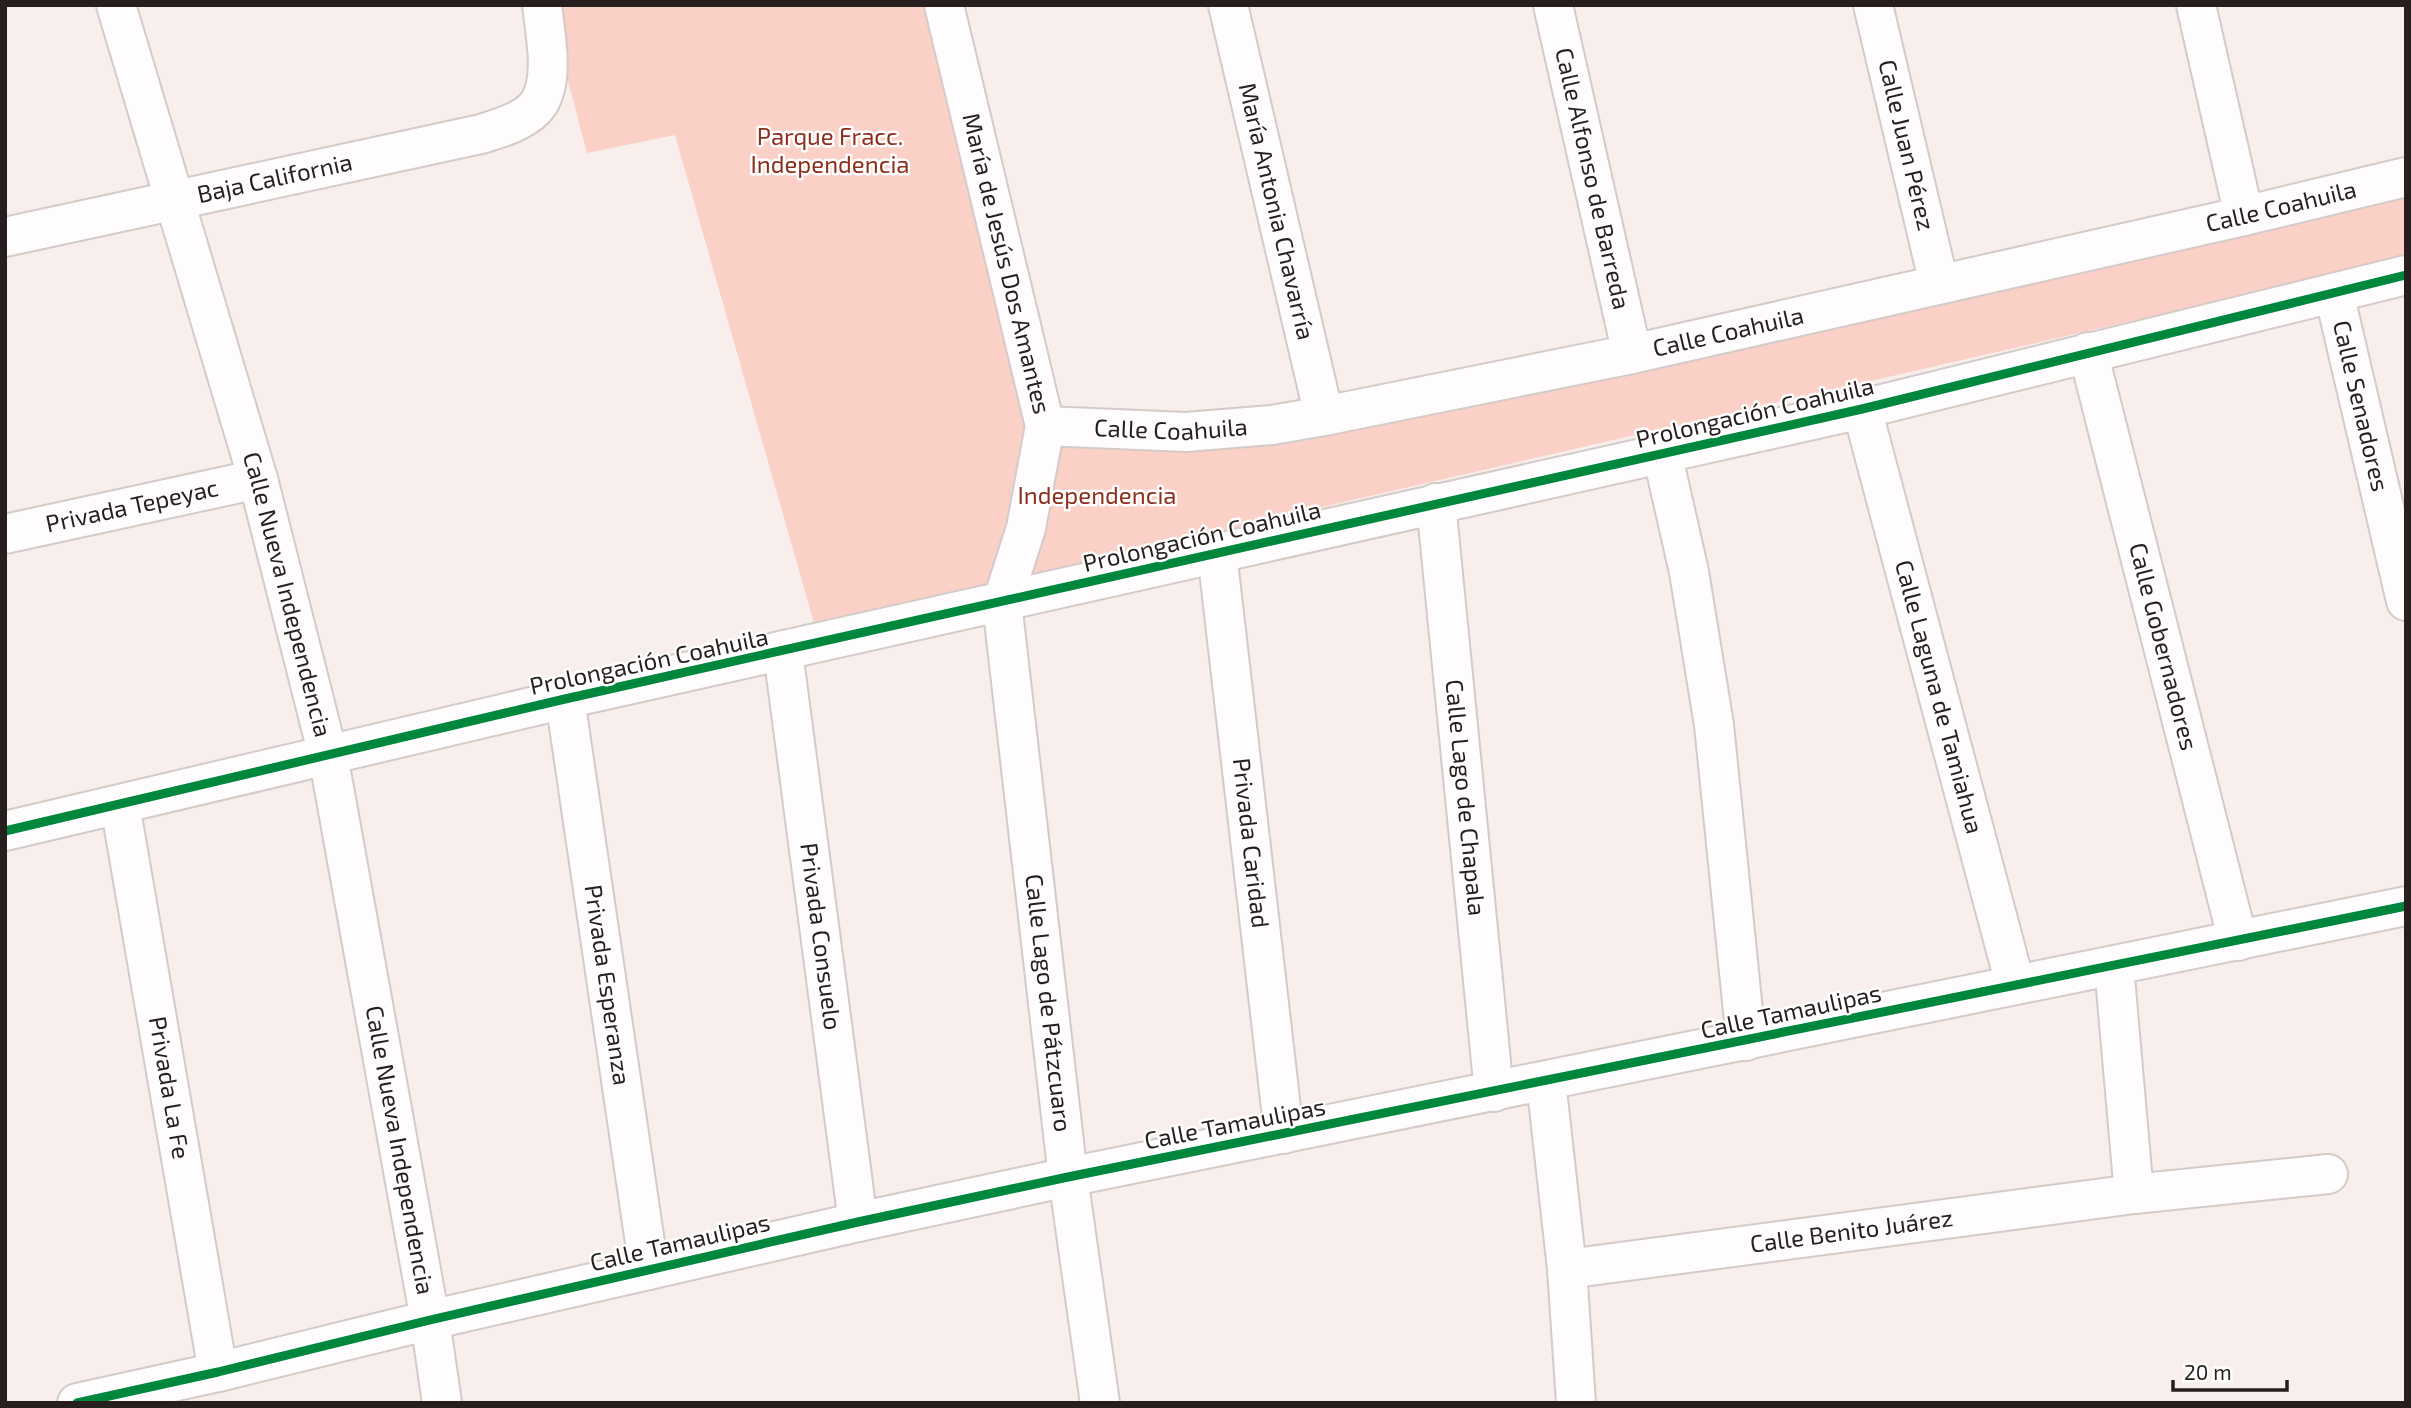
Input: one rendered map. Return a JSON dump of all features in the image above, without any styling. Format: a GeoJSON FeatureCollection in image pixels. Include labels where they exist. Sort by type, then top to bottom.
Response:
{"type":"FeatureCollection","features":[{"type":"Feature","properties":{"kind":"street","name":"Calle Nueva Independencia"},"geometry":{"type":"LineString","coordinates":[[116,5],[258,479],[328,755],[430,1320],[442,1403]]}},
{"type":"Feature","properties":{"kind":"street","name":"Baja California"},"geometry":{"type":"LineString","coordinates":[[5,237],[481,134],[523,117],[538,104],[546,81],[547,51],[542,5]]}},
{"type":"Feature","properties":{"kind":"street","name":"María de Jesús Dos Amantes"},"geometry":{"type":"LineString","coordinates":[[944,5],[1045,426],[1026,528],[1002,603]]}},
{"type":"Feature","properties":{"kind":"street","name":"María Antonia Chavarría"},"geometry":{"type":"LineString","coordinates":[[1228,5],[1324,416]]}},
{"type":"Feature","properties":{"kind":"street","name":"Calle Alfonso de Barreda"},"geometry":{"type":"LineString","coordinates":[[1553,5],[1632,354]]}},
{"type":"Feature","properties":{"kind":"street","name":"Calle Juan Pérez"},"geometry":{"type":"LineString","coordinates":[[1872,5],[1939,284]]}},
{"type":"Feature","properties":{"kind":"street"},"geometry":{"type":"LineString","coordinates":[[2196,5],[2245,216]]}},
{"type":"Feature","properties":{"kind":"street","name":"Calle Coahuila"},"geometry":{"type":"LineString","coordinates":[[1045,426],[1186,432],[1272,425],[1324,416],[1632,354],[2245,216],[2406,177]]}},
{"type":"Feature","properties":{"kind":"street","name":"Prolongación Coahuila"},"geometry":{"type":"LineString","coordinates":[[5,831],[565,699],[1862,409],[2406,275]]}},
{"type":"Feature","properties":{"kind":"street","name":"Calle Senadores"},"geometry":{"type":"LineString","coordinates":[[2334,293],[2406,601]]}},
{"type":"Feature","properties":{"kind":"street","name":"Calle Gobernadores"},"geometry":{"type":"LineString","coordinates":[[2088,352],[2238,941]]}},
{"type":"Feature","properties":{"kind":"street","name":"Calle Laguna de Tamiahua"},"geometry":{"type":"LineString","coordinates":[[1862,409],[2015,985]]}},
{"type":"Feature","properties":{"kind":"street"},"geometry":{"type":"LineString","coordinates":[[1662,453],[1689,572],[1714,725],[1746,1041]]}},
{"type":"Feature","properties":{"kind":"street","name":"Privada Tepeyac"},"geometry":{"type":"LineString","coordinates":[[5,534],[258,479]]}},
{"type":"Feature","properties":{"kind":"street","name":"Calle Lago de Chapala"},"geometry":{"type":"LineString","coordinates":[[1436,503],[1494,1092]]}},
{"type":"Feature","properties":{"kind":"street","name":"Privada Caridad"},"geometry":{"type":"LineString","coordinates":[[1217,554],[1284,1135]]}},
{"type":"Feature","properties":{"kind":"street","name":"Calle Lago de Pátzcuaro"},"geometry":{"type":"LineString","coordinates":[[1002,603],[1068,1177],[1100,1403]]}},
{"type":"Feature","properties":{"kind":"street","name":"Privada Consuelo"},"geometry":{"type":"LineString","coordinates":[[783,652],[858,1223]]}},
{"type":"Feature","properties":{"kind":"street","name":"Privada Esperanza"},"geometry":{"type":"LineString","coordinates":[[565,699],[649,1270]]}},
{"type":"Feature","properties":{"kind":"street","name":"Privada La Fe"},"geometry":{"type":"LineString","coordinates":[[120,805],[218,1372]]}},
{"type":"Feature","properties":{"kind":"street","name":"Calle Tamaulipas"},"geometry":{"type":"LineString","coordinates":[[77,1403],[649,1270],[1068,1177],[2406,906]]}},
{"type":"Feature","properties":{"kind":"street"},"geometry":{"type":"LineString","coordinates":[[2114,966],[2134,1194]]}},
{"type":"Feature","properties":{"kind":"street"},"geometry":{"type":"LineString","coordinates":[[1546,1081],[1567,1269],[1576,1403]]}},
{"type":"Feature","properties":{"kind":"street","name":"Calle Benito Juárez"},"geometry":{"type":"LineString","coordinates":[[1567,1269],[2134,1194],[2329,1174]]}},
{"type":"Feature","properties":{"kind":"green space"},"geometry":{"type":"Polygon","coordinates":[[[548,5],[944,5],[1045,426],[1186,432],[2406,184],[2406,258],[1335,504],[1008,588],[820,644],[675,135],[587,153],[548,5]]]}},
{"type":"Feature","properties":{"kind":"cycle path"},"geometry":{"type":"LineString","coordinates":[[5,831],[565,699],[1862,409],[2406,275]]}},
{"type":"Feature","properties":{"kind":"cycle path"},"geometry":{"type":"LineString","coordinates":[[77,1403],[858,1222],[1068,1177],[2406,906]]}},
{"type":"Feature","properties":{"kind":"park label","name":"Parque Fracc. Independencia"},"geometry":{"type":"Point","coordinates":[830,151]}},
{"type":"Feature","properties":{"kind":"park label","name":"Independencia"},"geometry":{"type":"Point","coordinates":[1097,496]}}]}
